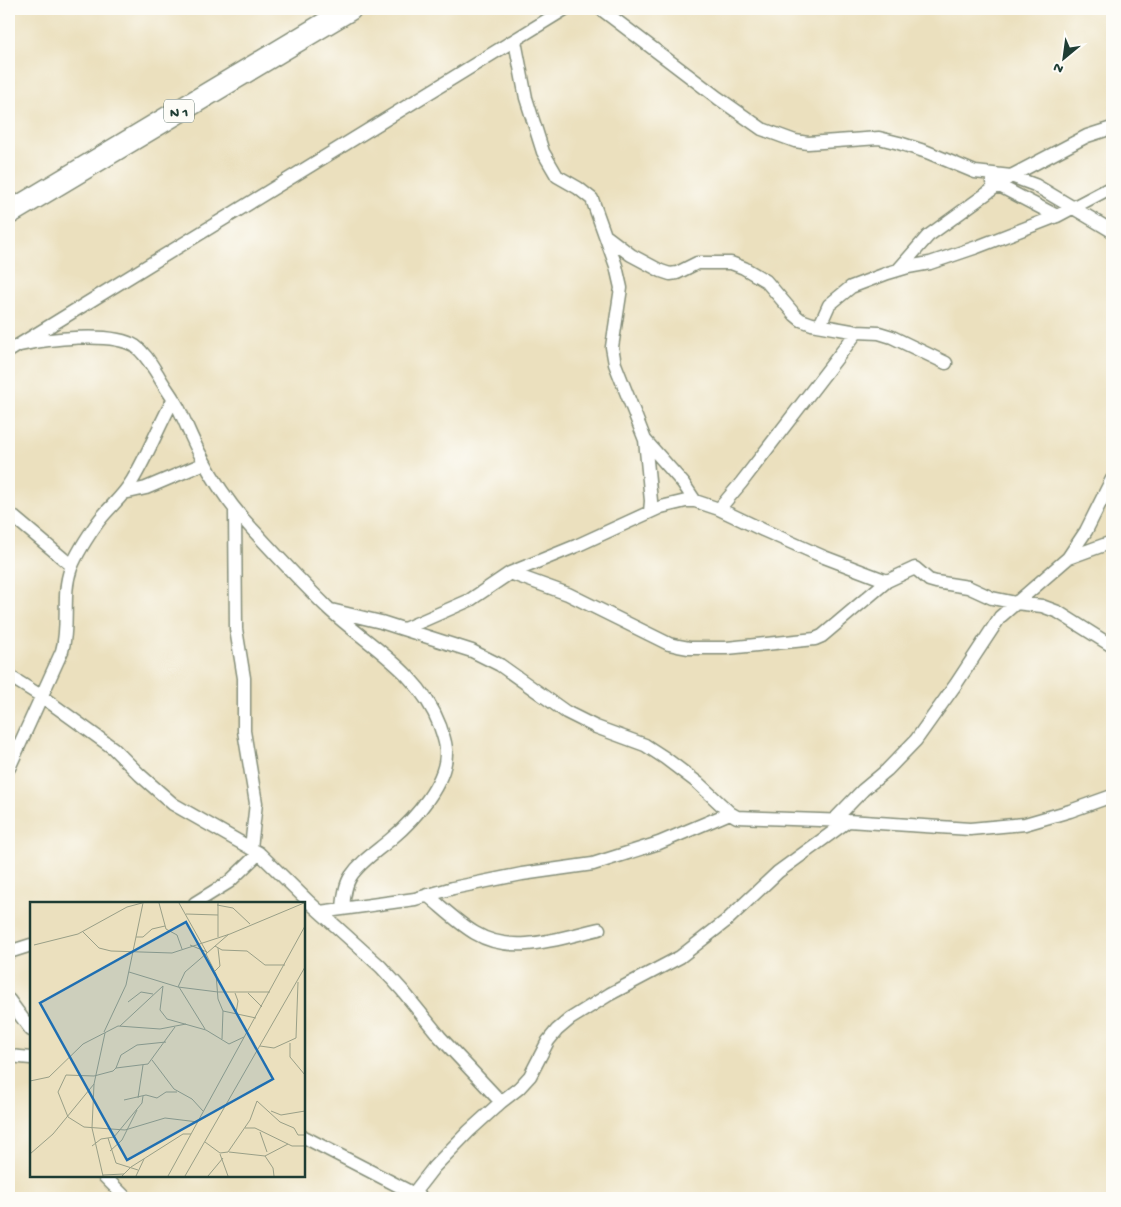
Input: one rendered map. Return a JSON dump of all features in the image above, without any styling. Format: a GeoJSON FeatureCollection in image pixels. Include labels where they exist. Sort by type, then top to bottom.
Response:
{"type":"FeatureCollection","features":[{"type":"Feature","properties":{"kind":"highway","name":"N 1"},"geometry":{"type":"LineString","coordinates":[[9,213],[350,9]]}},
{"type":"Feature","properties":{"kind":"street"},"geometry":{"type":"LineString","coordinates":[[14,348],[565,9]]}},
{"type":"Feature","properties":{"kind":"street"},"geometry":{"type":"LineString","coordinates":[[601,9],[762,129],[794,141],[808,143],[879,138],[927,152],[975,172],[997,186],[1057,216]]}},
{"type":"Feature","properties":{"kind":"street"},"geometry":{"type":"LineString","coordinates":[[515,41],[526,98],[543,152],[558,176],[592,199],[616,266],[621,288],[612,347],[615,364],[645,440],[651,501],[650,512]]}},
{"type":"Feature","properties":{"kind":"street"},"geometry":{"type":"LineString","coordinates":[[899,269],[928,236],[1011,176],[1087,136],[1112,128]]}},
{"type":"Feature","properties":{"kind":"street"},"geometry":{"type":"LineString","coordinates":[[975,172],[1011,176],[1035,184],[1071,208],[1112,231]]}},
{"type":"Feature","properties":{"kind":"street"},"geometry":{"type":"LineString","coordinates":[[820,325],[829,305],[851,287],[899,269],[930,263],[1057,216],[1112,188]]}},
{"type":"Feature","properties":{"kind":"street"},"geometry":{"type":"LineString","coordinates":[[606,236],[631,256],[670,274],[677,273],[697,263],[731,263],[766,281],[795,315],[802,320],[857,332],[879,333],[892,337],[946,363]]}},
{"type":"Feature","properties":{"kind":"street"},"geometry":{"type":"LineString","coordinates":[[719,509],[857,332]]}},
{"type":"Feature","properties":{"kind":"street"},"geometry":{"type":"LineString","coordinates":[[14,348],[39,340],[108,337],[126,341],[145,355],[173,400],[205,463],[235,511],[293,573],[331,610],[397,664],[428,700],[440,726],[446,748],[445,764],[441,778],[424,804],[405,826],[392,839],[368,857],[350,877],[343,908]]}},
{"type":"Feature","properties":{"kind":"street"},"geometry":{"type":"LineString","coordinates":[[9,768],[62,651],[65,641],[66,583],[72,566],[98,522],[124,493],[132,481],[173,400]]}},
{"type":"Feature","properties":{"kind":"street"},"geometry":{"type":"LineString","coordinates":[[645,440],[683,483],[696,501]]}},
{"type":"Feature","properties":{"kind":"street"},"geometry":{"type":"LineString","coordinates":[[124,493],[146,488],[205,463]]}},
{"type":"Feature","properties":{"kind":"street"},"geometry":{"type":"LineString","coordinates":[[833,821],[862,790],[887,770],[916,740],[1000,617],[1068,558],[1086,531],[1112,480]]}},
{"type":"Feature","properties":{"kind":"street"},"geometry":{"type":"LineString","coordinates":[[404,629],[470,600],[510,573],[576,546],[661,507],[696,501],[719,509],[824,557],[887,581]]}},
{"type":"Feature","properties":{"kind":"street"},"geometry":{"type":"LineString","coordinates":[[197,902],[229,882],[255,850],[256,803],[244,731],[244,678],[236,629],[235,511]]}},
{"type":"Feature","properties":{"kind":"street"},"geometry":{"type":"LineString","coordinates":[[9,513],[72,566]]}},
{"type":"Feature","properties":{"kind":"street"},"geometry":{"type":"LineString","coordinates":[[1068,558],[1112,542]]}},
{"type":"Feature","properties":{"kind":"street"},"geometry":{"type":"LineString","coordinates":[[510,573],[568,594],[669,644],[689,648],[727,648],[815,640],[887,581],[916,568],[929,580],[968,587],[992,598],[1042,606],[1058,612],[1112,646]]}},
{"type":"Feature","properties":{"kind":"street"},"geometry":{"type":"LineString","coordinates":[[331,610],[381,622],[472,651],[500,665],[566,712],[596,727],[645,745],[698,783],[730,814],[737,818],[833,821],[970,829],[1025,824],[1112,796]]}},
{"type":"Feature","properties":{"kind":"street"},"geometry":{"type":"LineString","coordinates":[[9,676],[41,696],[113,748],[172,804],[255,850],[381,967],[440,1037],[501,1102]]}},
{"type":"Feature","properties":{"kind":"street"},"geometry":{"type":"LineString","coordinates":[[320,912],[415,899],[522,874],[593,864],[659,843],[730,814]]}},
{"type":"Feature","properties":{"kind":"street"},"geometry":{"type":"LineString","coordinates":[[305,1138],[415,1196],[434,1167],[530,1076],[548,1041],[557,1030],[570,1019],[610,994],[680,957],[726,921],[778,872],[848,822]]}},
{"type":"Feature","properties":{"kind":"street"},"geometry":{"type":"LineString","coordinates":[[427,896],[476,934],[497,942],[541,943],[599,928]]}},
{"type":"Feature","properties":{"kind":"street"},"geometry":{"type":"LineString","coordinates":[[9,952],[30,945]]}},
{"type":"Feature","properties":{"kind":"street"},"geometry":{"type":"LineString","coordinates":[[9,1000],[30,1029]]}},
{"type":"Feature","properties":{"kind":"street"},"geometry":{"type":"LineString","coordinates":[[9,1056],[30,1058]]}},
{"type":"Feature","properties":{"kind":"street"},"geometry":{"type":"LineString","coordinates":[[105,1177],[126,1198]]}}]}
